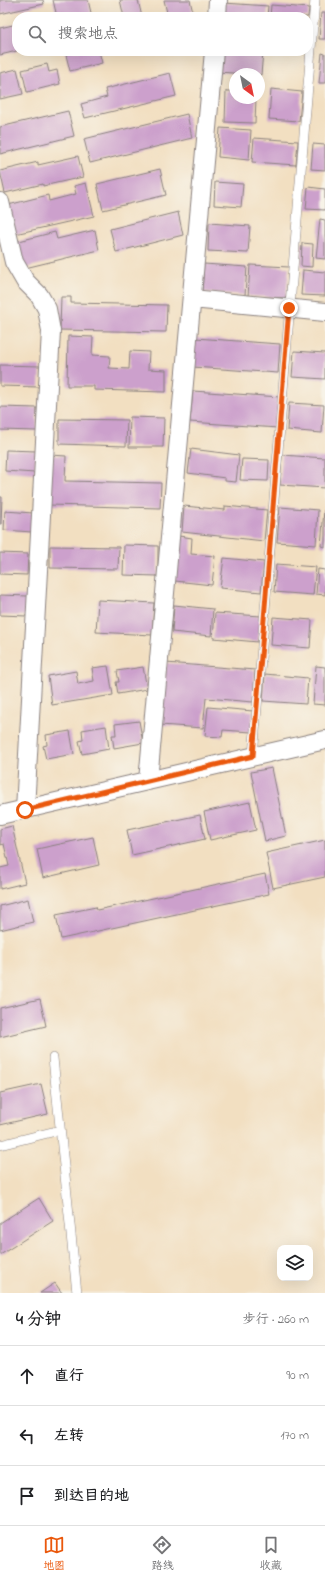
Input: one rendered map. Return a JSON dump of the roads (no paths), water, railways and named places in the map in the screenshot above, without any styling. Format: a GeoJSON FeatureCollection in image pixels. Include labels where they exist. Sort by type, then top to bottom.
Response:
{"type":"FeatureCollection","features":[{"type":"Feature","properties":{"kind":"street"},"geometry":{"type":"LineString","coordinates":[[217,12],[218,0]]}},
{"type":"Feature","properties":{"kind":"street"},"geometry":{"type":"LineString","coordinates":[[148,781],[214,56]]}},
{"type":"Feature","properties":{"kind":"street"},"geometry":{"type":"LineString","coordinates":[[0,202],[14,262],[25,282],[38,295],[47,309],[51,331],[25,810]]}},
{"type":"Feature","properties":{"kind":"street"},"geometry":{"type":"LineString","coordinates":[[192,299],[325,312]]}},
{"type":"Feature","properties":{"kind":"street"},"geometry":{"type":"LineString","coordinates":[[0,815],[325,740]]}},
{"type":"Feature","properties":{"kind":"lane"},"geometry":{"type":"LineString","coordinates":[[313,24],[315,0]]}},
{"type":"Feature","properties":{"kind":"lane"},"geometry":{"type":"LineString","coordinates":[[253,756],[310,56]]}},
{"type":"Feature","properties":{"kind":"lane"},"geometry":{"type":"LineString","coordinates":[[53,1058],[77,1293]]}},
{"type":"Feature","properties":{"kind":"lane"},"geometry":{"type":"LineString","coordinates":[[0,1145],[60,1130]]}}]}
